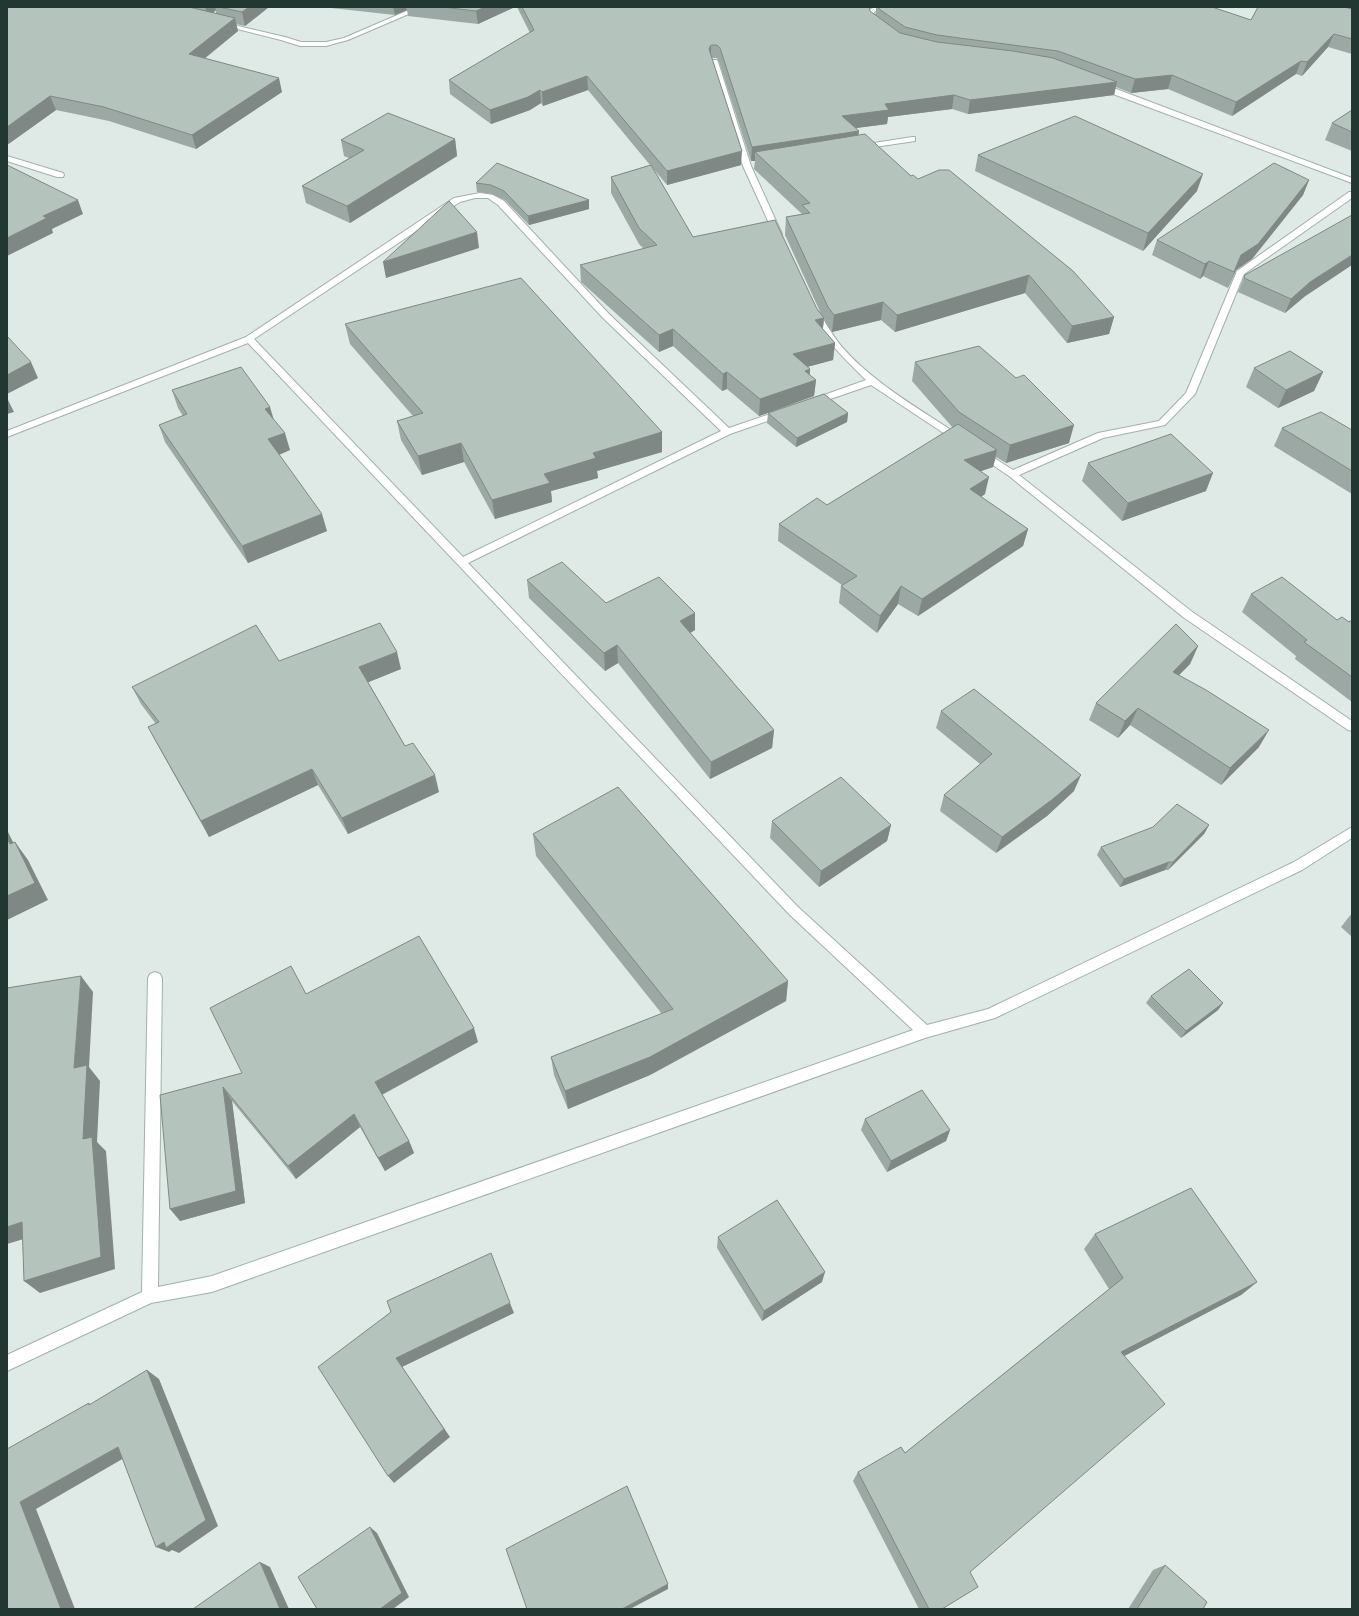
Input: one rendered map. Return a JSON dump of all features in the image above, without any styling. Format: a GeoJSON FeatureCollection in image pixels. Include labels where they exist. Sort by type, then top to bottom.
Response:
{"type":"FeatureCollection","features":[{"type":"Feature","properties":{"kind":"street"},"geometry":{"type":"LineString","coordinates":[[217,23],[283,38],[300,44],[326,44],[346,39],[422,7]]}},
{"type":"Feature","properties":{"kind":"street"},"geometry":{"type":"LineString","coordinates":[[881,7],[870,10],[873,24],[883,32]]}},
{"type":"Feature","properties":{"kind":"street"},"geometry":{"type":"LineString","coordinates":[[714,62],[751,165],[784,245]]}},
{"type":"Feature","properties":{"kind":"street"},"geometry":{"type":"LineString","coordinates":[[1089,82],[1352,181]]}},
{"type":"Feature","properties":{"kind":"street"},"geometry":{"type":"LineString","coordinates":[[857,148],[912,139]]}},
{"type":"Feature","properties":{"kind":"street"},"geometry":{"type":"LineString","coordinates":[[7,158],[60,175]]}},
{"type":"Feature","properties":{"kind":"street"},"geometry":{"type":"LineString","coordinates":[[1012,474],[1101,435],[1162,423],[1190,394],[1240,273],[1352,194]]}},
{"type":"Feature","properties":{"kind":"street"},"geometry":{"type":"LineString","coordinates":[[7,434],[248,339],[457,200],[473,195],[492,196],[502,204],[606,316],[727,432]]}},
{"type":"Feature","properties":{"kind":"street"},"geometry":{"type":"LineString","coordinates":[[812,308],[821,325],[839,349],[872,381],[1012,474],[1187,614],[1352,728]]}},
{"type":"Feature","properties":{"kind":"street"},"geometry":{"type":"LineString","coordinates":[[248,339],[558,662],[794,912],[925,1032]]}},
{"type":"Feature","properties":{"kind":"street"},"geometry":{"type":"LineString","coordinates":[[806,404],[872,381]]}},
{"type":"Feature","properties":{"kind":"street"},"geometry":{"type":"LineString","coordinates":[[461,562],[727,432],[792,409]]}},
{"type":"Feature","properties":{"kind":"street"},"geometry":{"type":"LineString","coordinates":[[7,1363],[150,1296],[212,1284],[925,1032],[990,1014],[1298,866],[1352,832]]}},
{"type":"Feature","properties":{"kind":"street"},"geometry":{"type":"LineString","coordinates":[[150,1296],[155,978]]}},
{"type":"Feature","properties":{"kind":"building"},"geometry":{"type":"Polygon","coordinates":[[[7,7],[189,7],[235,18],[189,54],[279,78],[192,135],[104,107],[50,96],[7,127],[7,7]]]}},
{"type":"Feature","properties":{"kind":"building"},"geometry":{"type":"Polygon","coordinates":[[[219,7],[249,7],[242,12],[219,7]]]}},
{"type":"Feature","properties":{"kind":"building"},"geometry":{"type":"Polygon","coordinates":[[[442,7],[485,7],[476,11],[442,7]]]}},
{"type":"Feature","properties":{"kind":"building"},"geometry":{"type":"Polygon","coordinates":[[[522,7],[869,7],[870,11],[900,33],[937,42],[1013,51],[1053,58],[1117,82],[970,100],[954,95],[885,104],[889,110],[842,116],[859,131],[752,147],[720,48],[717,45],[711,45],[709,49],[742,151],[667,171],[587,76],[542,92],[540,90],[528,97],[490,110],[449,80],[534,30],[522,7]]]}},
{"type":"Feature","properties":{"kind":"building"},"geometry":{"type":"Polygon","coordinates":[[[879,7],[1212,7],[1251,20],[1258,7],[1344,7],[1352,9],[1352,39],[1334,34],[1307,62],[1301,61],[1236,102],[1172,75],[1135,79],[1058,51],[937,35],[905,27],[879,9],[879,7]]]}},
{"type":"Feature","properties":{"kind":"building"},"geometry":{"type":"Polygon","coordinates":[[[1352,110],[1352,132],[1332,123],[1352,110]]]}},
{"type":"Feature","properties":{"kind":"building"},"geometry":{"type":"Polygon","coordinates":[[[388,113],[455,139],[347,206],[302,186],[364,150],[341,140],[388,113]]]}},
{"type":"Feature","properties":{"kind":"building"},"geometry":{"type":"Polygon","coordinates":[[[1075,116],[1203,174],[1148,233],[978,155],[1075,116]]]}},
{"type":"Feature","properties":{"kind":"building"},"geometry":{"type":"Polygon","coordinates":[[[865,134],[911,176],[913,175],[918,179],[939,170],[949,170],[1073,271],[1114,317],[1072,326],[1029,275],[897,315],[883,302],[834,315],[828,307],[786,217],[810,213],[802,205],[810,203],[755,152],[865,134]]]}},
{"type":"Feature","properties":{"kind":"building"},"geometry":{"type":"Polygon","coordinates":[[[497,163],[589,200],[528,216],[504,191],[491,185],[476,183],[497,163]]]}},
{"type":"Feature","properties":{"kind":"building"},"geometry":{"type":"Polygon","coordinates":[[[1274,163],[1309,180],[1258,244],[1241,255],[1234,272],[1209,261],[1205,264],[1157,240],[1274,163]]]}},
{"type":"Feature","properties":{"kind":"building"},"geometry":{"type":"Polygon","coordinates":[[[7,165],[78,200],[43,216],[47,218],[7,238],[7,165]]]}},
{"type":"Feature","properties":{"kind":"building"},"geometry":{"type":"Polygon","coordinates":[[[651,165],[693,237],[775,220],[817,309],[824,318],[815,320],[835,343],[793,354],[810,369],[805,371],[816,380],[760,399],[727,372],[723,374],[673,329],[659,335],[580,265],[657,245],[639,228],[611,177],[651,165]]]}},
{"type":"Feature","properties":{"kind":"building"},"geometry":{"type":"Polygon","coordinates":[[[449,201],[477,232],[383,262],[449,201]]]}},
{"type":"Feature","properties":{"kind":"building"},"geometry":{"type":"Polygon","coordinates":[[[1352,215],[1352,255],[1310,282],[1291,299],[1244,278],[1245,275],[1352,215]]]}},
{"type":"Feature","properties":{"kind":"building"},"geometry":{"type":"Polygon","coordinates":[[[521,278],[662,432],[593,453],[596,458],[544,474],[550,483],[492,500],[461,443],[418,456],[397,421],[423,413],[345,324],[521,278]]]}},
{"type":"Feature","properties":{"kind":"building"},"geometry":{"type":"Polygon","coordinates":[[[7,336],[31,362],[7,375],[7,336]]]}},
{"type":"Feature","properties":{"kind":"building"},"geometry":{"type":"Polygon","coordinates":[[[979,346],[1016,378],[1024,375],[1074,425],[1010,445],[959,412],[915,362],[979,346]]]}},
{"type":"Feature","properties":{"kind":"building"},"geometry":{"type":"Polygon","coordinates":[[[1290,351],[1323,372],[1286,390],[1254,368],[1290,351]]]}},
{"type":"Feature","properties":{"kind":"building"},"geometry":{"type":"Polygon","coordinates":[[[241,367],[270,407],[265,409],[285,433],[268,439],[322,514],[242,546],[159,425],[187,414],[172,390],[241,367]]]}},
{"type":"Feature","properties":{"kind":"building"},"geometry":{"type":"Polygon","coordinates":[[[824,394],[848,413],[797,438],[768,413],[824,394]]]}},
{"type":"Feature","properties":{"kind":"building"},"geometry":{"type":"Polygon","coordinates":[[[1321,412],[1352,430],[1352,471],[1282,428],[1321,412]]]}},
{"type":"Feature","properties":{"kind":"building"},"geometry":{"type":"Polygon","coordinates":[[[958,424],[997,450],[964,460],[989,477],[970,489],[1028,529],[922,599],[901,586],[880,616],[841,586],[857,576],[779,524],[817,498],[827,505],[958,424]]]}},
{"type":"Feature","properties":{"kind":"building"},"geometry":{"type":"Polygon","coordinates":[[[1171,434],[1213,473],[1128,503],[1088,463],[1171,434]]]}},
{"type":"Feature","properties":{"kind":"building"},"geometry":{"type":"Polygon","coordinates":[[[562,562],[606,603],[659,577],[695,613],[680,621],[774,730],[711,762],[617,645],[604,653],[527,580],[562,562]]]}},
{"type":"Feature","properties":{"kind":"building"},"geometry":{"type":"Polygon","coordinates":[[[1282,577],[1337,620],[1342,617],[1349,622],[1352,620],[1352,677],[1304,642],[1307,640],[1251,594],[1282,577]]]}},
{"type":"Feature","properties":{"kind":"building"},"geometry":{"type":"Polygon","coordinates":[[[380,623],[397,652],[359,667],[405,746],[413,743],[435,775],[342,818],[312,769],[201,821],[148,727],[159,722],[132,687],[256,625],[279,661],[380,623]]]}},
{"type":"Feature","properties":{"kind":"building"},"geometry":{"type":"Polygon","coordinates":[[[1176,624],[1198,646],[1173,672],[1206,690],[1269,730],[1230,768],[1138,708],[1125,721],[1096,703],[1176,624]]]}},
{"type":"Feature","properties":{"kind":"building"},"geometry":{"type":"Polygon","coordinates":[[[974,689],[1081,775],[1053,799],[1002,837],[944,795],[992,754],[941,711],[974,689]]]}},
{"type":"Feature","properties":{"kind":"building"},"geometry":{"type":"Polygon","coordinates":[[[841,777],[891,825],[821,871],[772,821],[841,777]]]}},
{"type":"Feature","properties":{"kind":"building"},"geometry":{"type":"Polygon","coordinates":[[[618,787],[788,981],[650,1057],[565,1091],[551,1057],[673,1009],[533,834],[618,787]]]}},
{"type":"Feature","properties":{"kind":"building"},"geometry":{"type":"Polygon","coordinates":[[[1177,804],[1209,825],[1173,862],[1169,862],[1124,879],[1101,847],[1153,827],[1177,804]]]}},
{"type":"Feature","properties":{"kind":"building"},"geometry":{"type":"Polygon","coordinates":[[[7,838],[10,844],[15,842],[35,883],[7,896],[7,838]]]}},
{"type":"Feature","properties":{"kind":"building"},"geometry":{"type":"Polygon","coordinates":[[[419,936],[474,1028],[375,1082],[409,1141],[378,1158],[354,1114],[288,1166],[223,1087],[236,1191],[170,1209],[160,1095],[242,1073],[210,1008],[291,966],[306,994],[419,936]]]}},
{"type":"Feature","properties":{"kind":"building"},"geometry":{"type":"Polygon","coordinates":[[[1189,969],[1223,1003],[1186,1031],[1151,996],[1189,969]]]}},
{"type":"Feature","properties":{"kind":"building"},"geometry":{"type":"Polygon","coordinates":[[[81,976],[74,1068],[87,1065],[83,1139],[92,1137],[101,1257],[24,1281],[22,1222],[7,1227],[7,988],[81,976]]]}},
{"type":"Feature","properties":{"kind":"building"},"geometry":{"type":"Polygon","coordinates":[[[922,1090],[950,1130],[891,1161],[865,1119],[922,1090]]]}},
{"type":"Feature","properties":{"kind":"building"},"geometry":{"type":"Polygon","coordinates":[[[1191,1188],[1257,1282],[1121,1352],[1165,1404],[970,1572],[978,1587],[942,1609],[929,1609],[858,1472],[901,1447],[905,1453],[1123,1278],[1095,1234],[1191,1188]]]}},
{"type":"Feature","properties":{"kind":"building"},"geometry":{"type":"Polygon","coordinates":[[[777,1200],[825,1272],[764,1311],[718,1237],[777,1200]]]}},
{"type":"Feature","properties":{"kind":"building"},"geometry":{"type":"Polygon","coordinates":[[[491,1253],[510,1303],[396,1358],[444,1429],[388,1476],[318,1367],[391,1312],[387,1301],[491,1253]]]}},
{"type":"Feature","properties":{"kind":"building"},"geometry":{"type":"Polygon","coordinates":[[[147,1370],[206,1520],[166,1548],[164,1542],[156,1547],[118,1447],[20,1502],[61,1609],[7,1609],[7,1449],[89,1403],[89,1405],[147,1370]]]}},
{"type":"Feature","properties":{"kind":"building"},"geometry":{"type":"Polygon","coordinates":[[[627,1486],[668,1584],[622,1609],[527,1609],[506,1549],[627,1486]]]}},
{"type":"Feature","properties":{"kind":"building"},"geometry":{"type":"Polygon","coordinates":[[[370,1527],[402,1593],[380,1609],[317,1609],[298,1577],[370,1527]]]}},
{"type":"Feature","properties":{"kind":"building"},"geometry":{"type":"Polygon","coordinates":[[[260,1562],[280,1609],[193,1609],[260,1562]]]}},
{"type":"Feature","properties":{"kind":"building"},"geometry":{"type":"Polygon","coordinates":[[[1165,1565],[1207,1602],[1203,1609],[1137,1609],[1165,1565]]]}}]}
